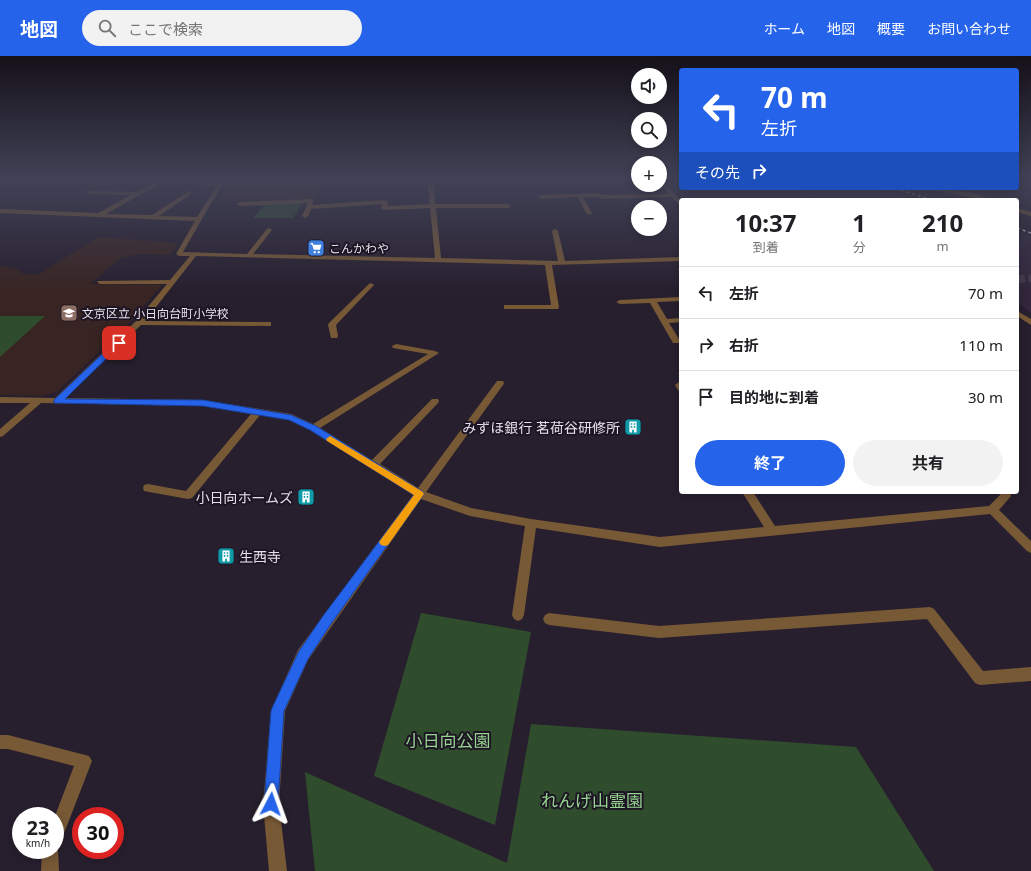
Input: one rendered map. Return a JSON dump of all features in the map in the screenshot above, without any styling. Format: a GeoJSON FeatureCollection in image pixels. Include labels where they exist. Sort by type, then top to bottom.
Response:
{"type":"FeatureCollection","features":[{"type":"Feature","properties":{"kind":"street"},"geometry":{"type":"LineString","coordinates":[[118,216],[199,220]]}},
{"type":"Feature","properties":{"kind":"street"},"geometry":{"type":"LineString","coordinates":[[201,216],[179,254],[548,262],[679,259]]}},
{"type":"Feature","properties":{"kind":"street"},"geometry":{"type":"LineString","coordinates":[[433,216],[438,259]]}},
{"type":"Feature","properties":{"kind":"street"},"geometry":{"type":"LineString","coordinates":[[249,255],[269,230]]}},
{"type":"Feature","properties":{"kind":"street"},"geometry":{"type":"LineString","coordinates":[[555,231],[562,262]]}},
{"type":"Feature","properties":{"kind":"street"},"geometry":{"type":"LineString","coordinates":[[57,401],[139,323],[195,254]]}},
{"type":"Feature","properties":{"kind":"street"},"geometry":{"type":"LineString","coordinates":[[507,308],[556,307],[548,262]]}},
{"type":"Feature","properties":{"kind":"street"},"geometry":{"type":"LineString","coordinates":[[100,282],[172,282]]}},
{"type":"Feature","properties":{"kind":"street"},"geometry":{"type":"LineString","coordinates":[[334,336],[332,325],[371,285]]}},
{"type":"Feature","properties":{"kind":"street"},"geometry":{"type":"LineString","coordinates":[[620,302],[679,299]]}},
{"type":"Feature","properties":{"kind":"street"},"geometry":{"type":"LineString","coordinates":[[653,300],[676,341],[679,341]]}},
{"type":"Feature","properties":{"kind":"street"},"geometry":{"type":"LineString","coordinates":[[1019,314],[1031,323]]}},
{"type":"Feature","properties":{"kind":"street"},"geometry":{"type":"LineString","coordinates":[[665,321],[679,320]]}},
{"type":"Feature","properties":{"kind":"street"},"geometry":{"type":"LineString","coordinates":[[139,323],[268,324]]}},
{"type":"Feature","properties":{"kind":"street"},"geometry":{"type":"LineString","coordinates":[[313,428],[435,353],[396,346]]}},
{"type":"Feature","properties":{"kind":"street"},"geometry":{"type":"LineString","coordinates":[[278,871],[271,804],[278,711],[303,655],[500,383]]}},
{"type":"Feature","properties":{"kind":"street"},"geometry":{"type":"LineString","coordinates":[[0,400],[203,403],[291,417],[313,428],[420,494],[470,512],[531,523],[660,542],[992,510],[1006,496],[1006,494]]}},
{"type":"Feature","properties":{"kind":"street"},"geometry":{"type":"LineString","coordinates":[[0,434],[38,401]]}},
{"type":"Feature","properties":{"kind":"street"},"geometry":{"type":"LineString","coordinates":[[373,466],[435,401]]}},
{"type":"Feature","properties":{"kind":"street"},"geometry":{"type":"LineString","coordinates":[[148,488],[188,495],[257,412]]}},
{"type":"Feature","properties":{"kind":"street"},"geometry":{"type":"LineString","coordinates":[[748,494],[772,531]]}},
{"type":"Feature","properties":{"kind":"street"},"geometry":{"type":"LineString","coordinates":[[992,510],[1031,548]]}},
{"type":"Feature","properties":{"kind":"street"},"geometry":{"type":"LineString","coordinates":[[518,615],[531,523]]}},
{"type":"Feature","properties":{"kind":"street"},"geometry":{"type":"LineString","coordinates":[[549,619],[659,632],[930,613],[980,678],[1031,674]]}},
{"type":"Feature","properties":{"kind":"street"},"geometry":{"type":"LineString","coordinates":[[0,742],[8,742],[84,761],[64,813]]}},
{"type":"Feature","properties":{"kind":"street"},"geometry":{"type":"LineString","coordinates":[[50,859],[50,871]]}},
{"type":"Feature","properties":{"kind":"shaded area"},"geometry":{"type":"Polygon","coordinates":[[[1019,233],[1031,236],[1031,313],[1019,304],[1019,233]]]}},
{"type":"Feature","properties":{"kind":"shaded area","name":"文京区立 小日向台町小学校"},"geometry":{"type":"Polygon","coordinates":[[[99,237],[178,243],[171,255],[138,254],[120,258],[90,284],[162,285],[130,322],[57,392],[40,396],[0,395],[0,266],[22,271],[19,273],[37,275],[99,237]]]}},
{"type":"Feature","properties":{"kind":"green space"},"geometry":{"type":"Polygon","coordinates":[[[255,216],[294,216],[293,218],[253,218],[255,216]]]}},
{"type":"Feature","properties":{"kind":"green space"},"geometry":{"type":"Polygon","coordinates":[[[0,316],[45,316],[0,357],[0,316]]]}},
{"type":"Feature","properties":{"kind":"green space","name":"小日向公園"},"geometry":{"type":"Polygon","coordinates":[[[421,613],[531,632],[495,825],[374,776],[421,613]]]}},
{"type":"Feature","properties":{"kind":"green space","name":"れんげ山霊園"},"geometry":{"type":"Polygon","coordinates":[[[531,724],[856,747],[934,871],[315,871],[305,772],[507,863],[531,724]]]}},
{"type":"Feature","properties":{"kind":"tunnel"},"geometry":{"type":"LineString","coordinates":[[1019,279],[1031,278]]}},
{"type":"Feature","properties":{"kind":"railway"},"geometry":{"type":"LineString","coordinates":[[1019,229],[1031,233]]}},
{"type":"Feature","properties":{"kind":"slow traffic"},"geometry":{"type":"LineString","coordinates":[[330,439],[420,494],[385,542]]}},
{"type":"Feature","properties":{"kind":"place","name":"こんかわや"},"geometry":{"type":"Point","coordinates":[316,248]}},
{"type":"Feature","properties":{"kind":"place","name":"文京区立 小日向台町小学校"},"geometry":{"type":"Point","coordinates":[69,313]}},
{"type":"Feature","properties":{"kind":"place","name":"みずほ銀行 茗荷谷研修所"},"geometry":{"type":"Point","coordinates":[633,427]}},
{"type":"Feature","properties":{"kind":"place","name":"小日向ホームズ"},"geometry":{"type":"Point","coordinates":[306,497]}},
{"type":"Feature","properties":{"kind":"place","name":"生西寺"},"geometry":{"type":"Point","coordinates":[226,556]}},
{"type":"Feature","properties":{"kind":"route"},"geometry":{"type":"LineString","coordinates":[[119,343],[57,401],[203,403],[291,417],[313,428],[420,494],[303,655],[278,711],[271,804]]}}]}
